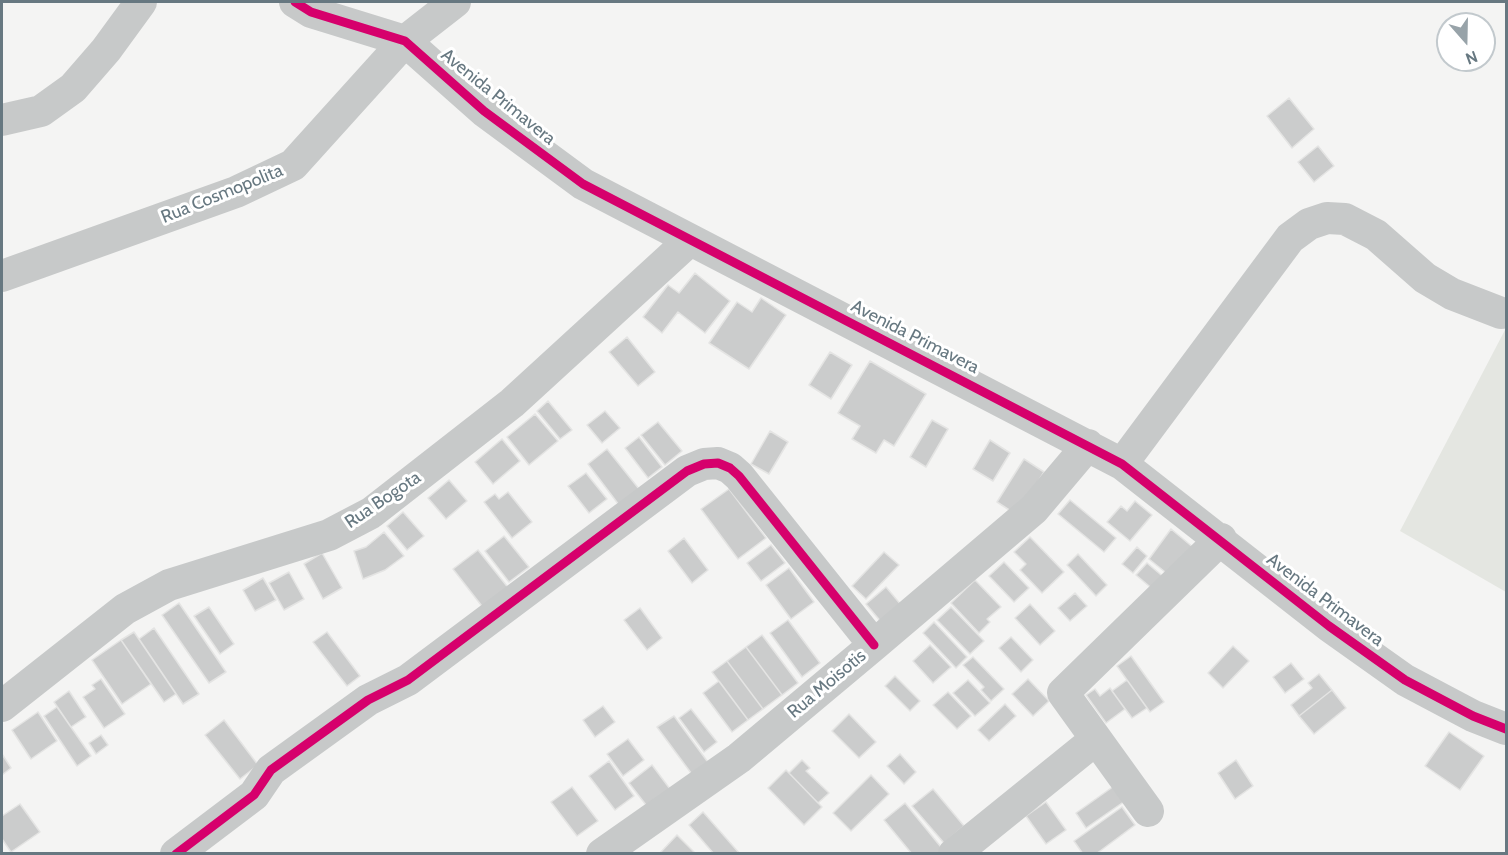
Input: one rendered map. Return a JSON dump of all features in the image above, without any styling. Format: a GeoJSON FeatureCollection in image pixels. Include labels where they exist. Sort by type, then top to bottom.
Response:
{"type":"FeatureCollection","features":[{"type":"Feature","properties":{"kind":"street"},"geometry":{"type":"LineString","coordinates":[[2,120],[41,111],[73,88],[106,50],[141,2]]}},
{"type":"Feature","properties":{"kind":"street","name":"Avenida Primavera"},"geometry":{"type":"LineString","coordinates":[[295,2],[311,12],[405,41],[484,111],[583,184],[1122,464],[1221,539],[1329,626],[1405,680],[1473,716],[1506,729]]}},
{"type":"Feature","properties":{"kind":"street","name":"Rua Cosmopolita"},"geometry":{"type":"LineString","coordinates":[[2,276],[236,192],[294,165],[405,41],[455,2]]}},
{"type":"Feature","properties":{"kind":"street"},"geometry":{"type":"LineString","coordinates":[[1122,464],[1290,238],[1309,224],[1327,218],[1345,219],[1376,235],[1425,278],[1452,294],[1501,313]]}},
{"type":"Feature","properties":{"kind":"street","name":"Rua Bogota"},"geometry":{"type":"LineString","coordinates":[[2,706],[125,609],[169,585],[329,535],[371,513],[512,404],[690,240]]}},
{"type":"Feature","properties":{"kind":"street","name":"Rua Moisotis"},"geometry":{"type":"LineString","coordinates":[[602,854],[739,758],[874,645],[1034,509],[1088,445]]}},
{"type":"Feature","properties":{"kind":"street"},"geometry":{"type":"LineString","coordinates":[[176,854],[254,795],[271,770],[368,700],[408,680],[687,471],[704,464],[718,463],[730,468],[739,476],[874,645]]}},
{"type":"Feature","properties":{"kind":"street"},"geometry":{"type":"LineString","coordinates":[[1148,811],[1063,693],[1221,539]]}},
{"type":"Feature","properties":{"kind":"street"},"geometry":{"type":"LineString","coordinates":[[965,850],[1095,740]]}},
{"type":"Feature","properties":{"kind":"shaded area"},"geometry":{"type":"Polygon","coordinates":[[[1506,328],[1506,592],[1400,531],[1506,328]]]}},
{"type":"Feature","properties":{"kind":"building"},"geometry":{"type":"Polygon","coordinates":[[[1289,98],[1314,129],[1292,148],[1267,116],[1289,98]]]}},
{"type":"Feature","properties":{"kind":"building"},"geometry":{"type":"Polygon","coordinates":[[[1318,146],[1334,166],[1314,182],[1298,162],[1318,146]]]}},
{"type":"Feature","properties":{"kind":"building"},"geometry":{"type":"Polygon","coordinates":[[[695,273],[730,301],[705,333],[678,312],[662,333],[643,317],[668,285],[679,293],[695,273]]]}},
{"type":"Feature","properties":{"kind":"building"},"geometry":{"type":"Polygon","coordinates":[[[761,298],[786,315],[749,369],[709,343],[737,302],[752,312],[761,298]]]}},
{"type":"Feature","properties":{"kind":"building"},"geometry":{"type":"Polygon","coordinates":[[[627,337],[655,372],[638,386],[609,352],[627,337]]]}},
{"type":"Feature","properties":{"kind":"building"},"geometry":{"type":"Polygon","coordinates":[[[830,352],[852,365],[831,399],[809,385],[830,352]]]}},
{"type":"Feature","properties":{"kind":"building"},"geometry":{"type":"Polygon","coordinates":[[[870,361],[926,394],[894,446],[884,440],[876,453],[852,439],[860,426],[838,413],[870,361]]]}},
{"type":"Feature","properties":{"kind":"building"},"geometry":{"type":"Polygon","coordinates":[[[548,401],[572,430],[560,439],[537,411],[548,401]]]}},
{"type":"Feature","properties":{"kind":"building"},"geometry":{"type":"Polygon","coordinates":[[[605,411],[620,428],[602,443],[587,425],[605,411]]]}},
{"type":"Feature","properties":{"kind":"building"},"geometry":{"type":"Polygon","coordinates":[[[535,414],[558,441],[529,465],[507,437],[535,414]]]}},
{"type":"Feature","properties":{"kind":"building"},"geometry":{"type":"Polygon","coordinates":[[[932,420],[948,429],[926,467],[910,457],[932,420]]]}},
{"type":"Feature","properties":{"kind":"building"},"geometry":{"type":"Polygon","coordinates":[[[658,422],[682,451],[665,465],[641,435],[658,422]]]}},
{"type":"Feature","properties":{"kind":"building"},"geometry":{"type":"Polygon","coordinates":[[[770,431],[788,442],[769,474],[751,464],[770,431]]]}},
{"type":"Feature","properties":{"kind":"building"},"geometry":{"type":"Polygon","coordinates":[[[639,437],[662,467],[648,478],[625,448],[639,437]]]}},
{"type":"Feature","properties":{"kind":"building"},"geometry":{"type":"Polygon","coordinates":[[[502,439],[520,461],[493,484],[475,462],[502,439]]]}},
{"type":"Feature","properties":{"kind":"building"},"geometry":{"type":"Polygon","coordinates":[[[990,440],[1010,453],[993,481],[973,469],[990,440]]]}},
{"type":"Feature","properties":{"kind":"building"},"geometry":{"type":"Polygon","coordinates":[[[607,449],[639,489],[619,505],[588,464],[607,449]]]}},
{"type":"Feature","properties":{"kind":"building"},"geometry":{"type":"Polygon","coordinates":[[[1024,459],[1044,472],[1017,515],[997,502],[1024,459]]]}},
{"type":"Feature","properties":{"kind":"building"},"geometry":{"type":"Polygon","coordinates":[[[586,473],[607,499],[589,513],[568,486],[586,473]]]}},
{"type":"Feature","properties":{"kind":"building"},"geometry":{"type":"Polygon","coordinates":[[[449,480],[467,501],[446,519],[428,498],[449,480]]]}},
{"type":"Feature","properties":{"kind":"building"},"geometry":{"type":"Polygon","coordinates":[[[729,489],[766,538],[738,559],[701,509],[729,489]]]}},
{"type":"Feature","properties":{"kind":"building"},"geometry":{"type":"Polygon","coordinates":[[[508,492],[532,522],[512,538],[484,502],[495,494],[499,499],[508,492]]]}},
{"type":"Feature","properties":{"kind":"building"},"geometry":{"type":"Polygon","coordinates":[[[1070,500],[1116,538],[1104,552],[1058,514],[1070,500]]]}},
{"type":"Feature","properties":{"kind":"building"},"geometry":{"type":"Polygon","coordinates":[[[1135,501],[1152,515],[1130,541],[1107,522],[1121,506],[1127,511],[1135,501]]]}},
{"type":"Feature","properties":{"kind":"building"},"geometry":{"type":"Polygon","coordinates":[[[403,512],[424,536],[407,550],[387,526],[403,512]]]}},
{"type":"Feature","properties":{"kind":"building"},"geometry":{"type":"Polygon","coordinates":[[[1171,529],[1200,553],[1170,576],[1149,559],[1171,529]]]}},
{"type":"Feature","properties":{"kind":"building"},"geometry":{"type":"Polygon","coordinates":[[[384,532],[404,556],[385,570],[363,579],[354,551],[366,547],[384,532]]]}},
{"type":"Feature","properties":{"kind":"building"},"geometry":{"type":"Polygon","coordinates":[[[504,536],[529,567],[509,582],[485,551],[504,536]]]}},
{"type":"Feature","properties":{"kind":"building"},"geometry":{"type":"Polygon","coordinates":[[[1030,537],[1064,572],[1042,593],[1020,570],[1026,564],[1014,552],[1030,537]]]}},
{"type":"Feature","properties":{"kind":"building"},"geometry":{"type":"Polygon","coordinates":[[[684,538],[708,570],[692,583],[668,551],[684,538]]]}},
{"type":"Feature","properties":{"kind":"building"},"geometry":{"type":"Polygon","coordinates":[[[771,545],[785,563],[761,581],[747,563],[771,545]]]}},
{"type":"Feature","properties":{"kind":"building"},"geometry":{"type":"Polygon","coordinates":[[[1137,547],[1147,556],[1133,573],[1122,564],[1137,547]]]}},
{"type":"Feature","properties":{"kind":"building"},"geometry":{"type":"Polygon","coordinates":[[[478,550],[510,590],[485,610],[453,569],[478,550]]]}},
{"type":"Feature","properties":{"kind":"building"},"geometry":{"type":"Polygon","coordinates":[[[884,552],[899,565],[866,599],[852,586],[884,552]]]}},
{"type":"Feature","properties":{"kind":"building"},"geometry":{"type":"Polygon","coordinates":[[[322,553],[342,588],[323,599],[304,564],[322,553]]]}},
{"type":"Feature","properties":{"kind":"building"},"geometry":{"type":"Polygon","coordinates":[[[1078,554],[1107,585],[1096,596],[1067,565],[1078,554]]]}},
{"type":"Feature","properties":{"kind":"building"},"geometry":{"type":"Polygon","coordinates":[[[1004,562],[1029,588],[1014,602],[989,576],[1004,562]]]}},
{"type":"Feature","properties":{"kind":"building"},"geometry":{"type":"Polygon","coordinates":[[[1147,563],[1166,579],[1155,591],[1136,575],[1147,563]]]}},
{"type":"Feature","properties":{"kind":"building"},"geometry":{"type":"Polygon","coordinates":[[[789,568],[814,602],[791,619],[766,585],[789,568]]]}},
{"type":"Feature","properties":{"kind":"building"},"geometry":{"type":"Polygon","coordinates":[[[289,572],[304,599],[284,610],[269,583],[289,572]]]}},
{"type":"Feature","properties":{"kind":"building"},"geometry":{"type":"Polygon","coordinates":[[[263,578],[276,600],[255,611],[243,590],[263,578]]]}},
{"type":"Feature","properties":{"kind":"building"},"geometry":{"type":"Polygon","coordinates":[[[975,580],[1001,607],[987,619],[990,622],[979,633],[951,603],[975,580]]]}},
{"type":"Feature","properties":{"kind":"building"},"geometry":{"type":"Polygon","coordinates":[[[886,587],[902,606],[882,623],[866,604],[886,587]]]}},
{"type":"Feature","properties":{"kind":"building"},"geometry":{"type":"Polygon","coordinates":[[[1075,593],[1087,606],[1070,621],[1058,608],[1075,593]]]}},
{"type":"Feature","properties":{"kind":"building"},"geometry":{"type":"Polygon","coordinates":[[[179,603],[226,672],[209,683],[162,615],[179,603]]]}},
{"type":"Feature","properties":{"kind":"building"},"geometry":{"type":"Polygon","coordinates":[[[1030,604],[1055,631],[1040,645],[1015,618],[1030,604]]]}},
{"type":"Feature","properties":{"kind":"building"},"geometry":{"type":"Polygon","coordinates":[[[209,607],[234,644],[220,654],[194,616],[209,607]]]}},
{"type":"Feature","properties":{"kind":"building"},"geometry":{"type":"Polygon","coordinates":[[[951,607],[984,641],[970,654],[937,620],[951,607]]]}},
{"type":"Feature","properties":{"kind":"building"},"geometry":{"type":"Polygon","coordinates":[[[640,608],[662,638],[647,650],[624,620],[640,608]]]}},
{"type":"Feature","properties":{"kind":"building"},"geometry":{"type":"Polygon","coordinates":[[[788,620],[820,663],[802,677],[770,633],[788,620]]]}},
{"type":"Feature","properties":{"kind":"building"},"geometry":{"type":"Polygon","coordinates":[[[934,622],[967,657],[956,668],[923,633],[934,622]]]}},
{"type":"Feature","properties":{"kind":"building"},"geometry":{"type":"Polygon","coordinates":[[[154,628],[199,694],[183,704],[139,639],[154,628]]]}},
{"type":"Feature","properties":{"kind":"building"},"geometry":{"type":"Polygon","coordinates":[[[134,632],[176,694],[164,702],[121,640],[134,632]]]}},
{"type":"Feature","properties":{"kind":"building"},"geometry":{"type":"Polygon","coordinates":[[[327,632],[360,676],[347,686],[313,642],[327,632]]]}},
{"type":"Feature","properties":{"kind":"building"},"geometry":{"type":"Polygon","coordinates":[[[762,635],[798,683],[782,695],[746,647],[762,635]]]}},
{"type":"Feature","properties":{"kind":"building"},"geometry":{"type":"Polygon","coordinates":[[[1011,637],[1033,660],[1021,672],[999,648],[1011,637]]]}},
{"type":"Feature","properties":{"kind":"building"},"geometry":{"type":"Polygon","coordinates":[[[121,640],[151,684],[122,704],[92,660],[121,640]]]}},
{"type":"Feature","properties":{"kind":"building"},"geometry":{"type":"Polygon","coordinates":[[[930,645],[951,667],[933,683],[913,661],[930,645]]]}},
{"type":"Feature","properties":{"kind":"building"},"geometry":{"type":"Polygon","coordinates":[[[1233,646],[1249,661],[1223,688],[1208,673],[1233,646]]]}},
{"type":"Feature","properties":{"kind":"building"},"geometry":{"type":"Polygon","coordinates":[[[746,647],[782,695],[763,709],[727,661],[746,647]]]}},
{"type":"Feature","properties":{"kind":"building"},"geometry":{"type":"Polygon","coordinates":[[[1131,656],[1164,702],[1150,712],[1117,666],[1131,656]]]}},
{"type":"Feature","properties":{"kind":"building"},"geometry":{"type":"Polygon","coordinates":[[[973,657],[1004,689],[991,701],[981,690],[984,687],[963,665],[973,657]]]}},
{"type":"Feature","properties":{"kind":"building"},"geometry":{"type":"Polygon","coordinates":[[[727,661],[763,709],[748,720],[712,672],[727,661]]]}},
{"type":"Feature","properties":{"kind":"building"},"geometry":{"type":"Polygon","coordinates":[[[1291,663],[1304,679],[1285,693],[1273,677],[1291,663]]]}},
{"type":"Feature","properties":{"kind":"building"},"geometry":{"type":"Polygon","coordinates":[[[1319,674],[1332,690],[1299,716],[1291,705],[1312,688],[1308,683],[1319,674]]]}},
{"type":"Feature","properties":{"kind":"building"},"geometry":{"type":"Polygon","coordinates":[[[895,676],[920,701],[910,711],[885,686],[895,676]]]}},
{"type":"Feature","properties":{"kind":"building"},"geometry":{"type":"Polygon","coordinates":[[[101,679],[125,714],[104,728],[83,697],[95,689],[92,685],[101,679]]]}},
{"type":"Feature","properties":{"kind":"building"},"geometry":{"type":"Polygon","coordinates":[[[1028,679],[1049,701],[1033,716],[1012,694],[1028,679]]]}},
{"type":"Feature","properties":{"kind":"building"},"geometry":{"type":"Polygon","coordinates":[[[968,680],[990,703],[975,716],[953,693],[968,680]]]}},
{"type":"Feature","properties":{"kind":"building"},"geometry":{"type":"Polygon","coordinates":[[[1127,680],[1147,708],[1132,718],[1112,691],[1127,680]]]}},
{"type":"Feature","properties":{"kind":"building"},"geometry":{"type":"Polygon","coordinates":[[[719,681],[748,720],[732,732],[703,693],[719,681]]]}},
{"type":"Feature","properties":{"kind":"building"},"geometry":{"type":"Polygon","coordinates":[[[1110,688],[1125,709],[1106,723],[1086,695],[1095,689],[1100,696],[1110,688]]]}},
{"type":"Feature","properties":{"kind":"building"},"geometry":{"type":"Polygon","coordinates":[[[1332,690],[1346,708],[1314,734],[1299,716],[1332,690]]]}},
{"type":"Feature","properties":{"kind":"building"},"geometry":{"type":"Polygon","coordinates":[[[69,691],[86,717],[71,727],[54,702],[69,691]]]}},
{"type":"Feature","properties":{"kind":"building"},"geometry":{"type":"Polygon","coordinates":[[[948,692],[971,716],[957,729],[933,705],[948,692]]]}},
{"type":"Feature","properties":{"kind":"building"},"geometry":{"type":"Polygon","coordinates":[[[1005,704],[1016,716],[989,741],[978,730],[1005,704]]]}},
{"type":"Feature","properties":{"kind":"building"},"geometry":{"type":"Polygon","coordinates":[[[603,706],[615,722],[595,737],[583,720],[603,706]]]}},
{"type":"Feature","properties":{"kind":"building"},"geometry":{"type":"Polygon","coordinates":[[[57,707],[91,756],[77,766],[44,716],[57,707]]]}},
{"type":"Feature","properties":{"kind":"building"},"geometry":{"type":"Polygon","coordinates":[[[691,709],[717,742],[704,752],[679,718],[691,709]]]}},
{"type":"Feature","properties":{"kind":"building"},"geometry":{"type":"Polygon","coordinates":[[[38,712],[57,741],[31,759],[12,730],[38,712]]]}},
{"type":"Feature","properties":{"kind":"building"},"geometry":{"type":"Polygon","coordinates":[[[849,714],[876,742],[859,758],[832,731],[849,714]]]}},
{"type":"Feature","properties":{"kind":"building"},"geometry":{"type":"Polygon","coordinates":[[[674,716],[710,765],[694,777],[657,727],[674,716]]]}},
{"type":"Feature","properties":{"kind":"building"},"geometry":{"type":"Polygon","coordinates":[[[224,720],[258,765],[240,779],[205,735],[224,720]]]}},
{"type":"Feature","properties":{"kind":"building"},"geometry":{"type":"Polygon","coordinates":[[[1449,732],[1484,756],[1460,790],[1425,766],[1449,732]]]}},
{"type":"Feature","properties":{"kind":"building"},"geometry":{"type":"Polygon","coordinates":[[[101,735],[108,745],[96,754],[89,743],[101,735]]]}},
{"type":"Feature","properties":{"kind":"building"},"geometry":{"type":"Polygon","coordinates":[[[628,739],[644,760],[623,776],[607,754],[628,739]]]}},
{"type":"Feature","properties":{"kind":"building"},"geometry":{"type":"Polygon","coordinates":[[[2,754],[11,768],[2,775],[2,754]]]}},
{"type":"Feature","properties":{"kind":"building"},"geometry":{"type":"Polygon","coordinates":[[[900,754],[916,772],[904,784],[887,766],[900,754]]]}},
{"type":"Feature","properties":{"kind":"building"},"geometry":{"type":"Polygon","coordinates":[[[802,760],[810,768],[806,771],[829,793],[818,803],[789,773],[802,760]]]}},
{"type":"Feature","properties":{"kind":"building"},"geometry":{"type":"Polygon","coordinates":[[[1236,760],[1253,786],[1235,799],[1218,773],[1236,760]]]}},
{"type":"Feature","properties":{"kind":"building"},"geometry":{"type":"Polygon","coordinates":[[[609,761],[634,796],[615,810],[589,776],[609,761]]]}},
{"type":"Feature","properties":{"kind":"building"},"geometry":{"type":"Polygon","coordinates":[[[652,765],[673,793],[650,810],[629,783],[652,765]]]}},
{"type":"Feature","properties":{"kind":"building"},"geometry":{"type":"Polygon","coordinates":[[[786,770],[822,807],[804,825],[768,788],[786,770]]]}},
{"type":"Feature","properties":{"kind":"building"},"geometry":{"type":"Polygon","coordinates":[[[871,775],[889,794],[851,831],[833,813],[871,775]]]}},
{"type":"Feature","properties":{"kind":"building"},"geometry":{"type":"Polygon","coordinates":[[[1114,786],[1125,801],[1086,828],[1076,813],[1114,786]]]}},
{"type":"Feature","properties":{"kind":"building"},"geometry":{"type":"Polygon","coordinates":[[[572,787],[598,821],[577,836],[551,802],[572,787]]]}},
{"type":"Feature","properties":{"kind":"building"},"geometry":{"type":"Polygon","coordinates":[[[933,789],[964,826],[944,843],[912,806],[933,789]]]}},
{"type":"Feature","properties":{"kind":"building"},"geometry":{"type":"Polygon","coordinates":[[[1046,802],[1066,830],[1046,844],[1026,816],[1046,802]]]}},
{"type":"Feature","properties":{"kind":"building"},"geometry":{"type":"Polygon","coordinates":[[[905,803],[945,852],[943,854],[912,854],[884,820],[905,803]]]}},
{"type":"Feature","properties":{"kind":"building"},"geometry":{"type":"Polygon","coordinates":[[[20,804],[40,832],[11,852],[2,839],[2,816],[20,804]]]}},
{"type":"Feature","properties":{"kind":"building"},"geometry":{"type":"Polygon","coordinates":[[[1122,807],[1135,825],[1096,854],[1083,854],[1074,841],[1122,807]]]}},
{"type":"Feature","properties":{"kind":"building"},"geometry":{"type":"Polygon","coordinates":[[[703,812],[740,854],[714,854],[689,825],[703,812]]]}},
{"type":"Feature","properties":{"kind":"building"},"geometry":{"type":"Polygon","coordinates":[[[677,835],[696,854],[659,854],[677,835]]]}},
{"type":"Feature","properties":{"kind":"cycle path"},"geometry":{"type":"LineString","coordinates":[[295,2],[311,12],[405,41],[484,111],[583,184],[1122,464],[1329,626],[1405,680],[1473,716],[1506,729]]}},
{"type":"Feature","properties":{"kind":"cycle path"},"geometry":{"type":"LineString","coordinates":[[176,854],[254,795],[271,770],[368,700],[408,680],[687,471],[704,464],[718,463],[730,468],[739,476],[874,645]]}}]}
